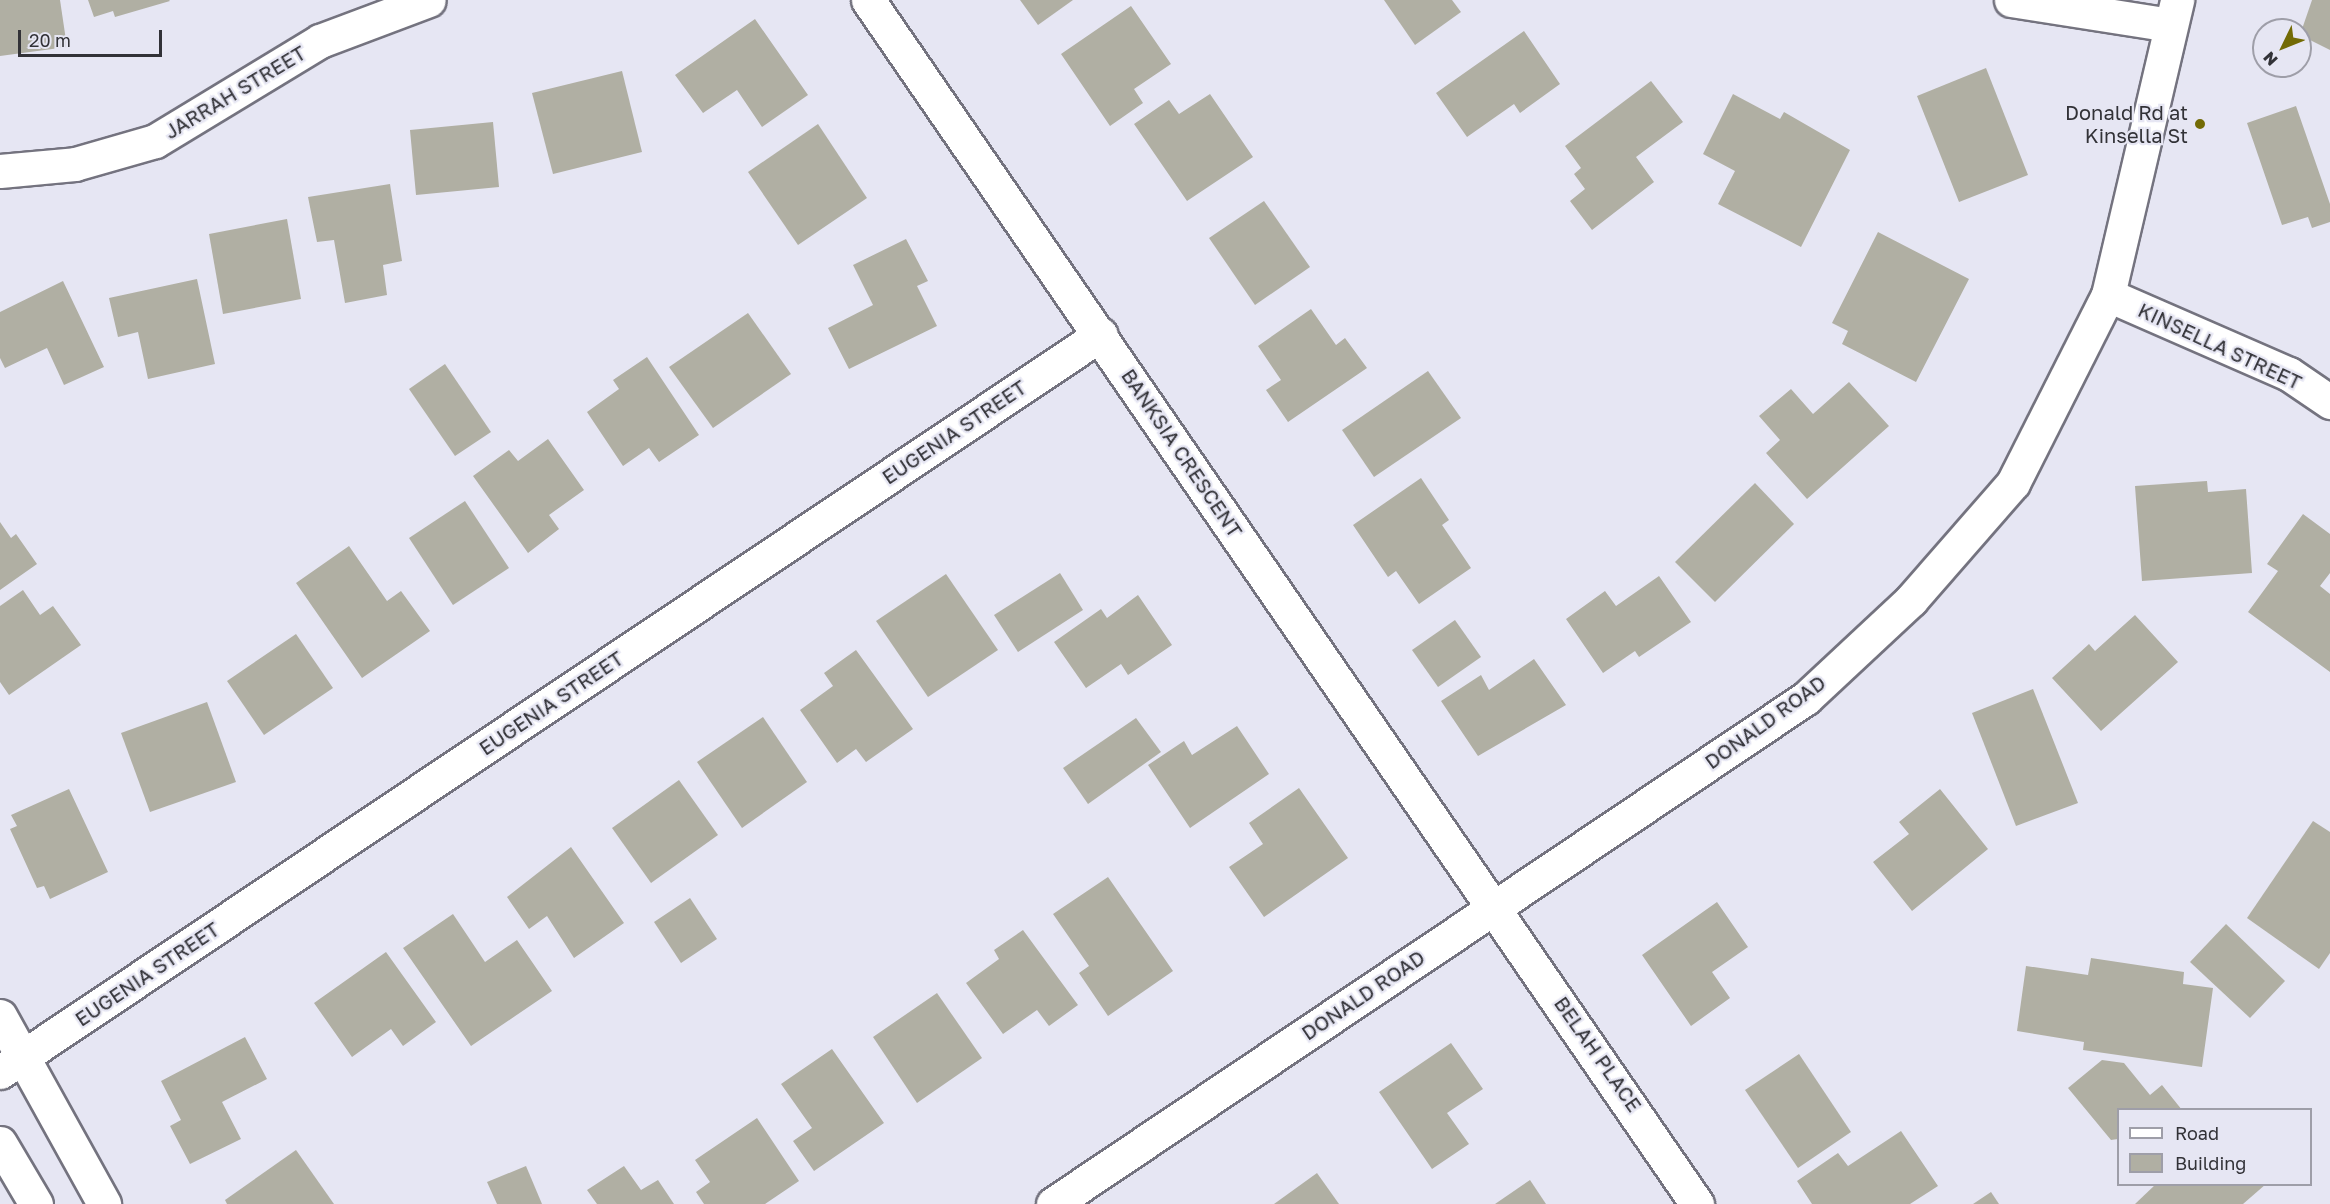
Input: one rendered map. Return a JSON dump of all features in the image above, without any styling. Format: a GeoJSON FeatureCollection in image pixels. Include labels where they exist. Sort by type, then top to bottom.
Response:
{"type":"FeatureCollection","features":[{"type":"Feature","properties":{"kind":"street","name":"JARRAH STREET"},"geometry":{"type":"LineString","coordinates":[[0,171],[75,164],[154,141],[320,41],[429,0]]}},
{"type":"Feature","properties":{"kind":"street","name":"BANKSIA CRESCENT"},"geometry":{"type":"LineString","coordinates":[[868,0],[1101,334],[1494,907]]}},
{"type":"Feature","properties":{"kind":"street"},"geometry":{"type":"LineString","coordinates":[[2011,0],[2174,13]]}},
{"type":"Feature","properties":{"kind":"street","name":"DONALD ROAD"},"geometry":{"type":"LineString","coordinates":[[1053,1204],[1806,698],[1911,600],[2013,483],[2108,295],[2174,13]]}},
{"type":"Feature","properties":{"kind":"street","name":"KINSELLA STREET"},"geometry":{"type":"LineString","coordinates":[[2108,295],[2289,374],[2330,402]]}},
{"type":"Feature","properties":{"kind":"street","name":"EUGENIA STREET"},"geometry":{"type":"LineString","coordinates":[[10,1066],[1101,334]]}},
{"type":"Feature","properties":{"kind":"street","name":"BELAH PLACE"},"geometry":{"type":"LineString","coordinates":[[1494,907],[1697,1204]]}},
{"type":"Feature","properties":{"kind":"street"},"geometry":{"type":"LineString","coordinates":[[0,1016],[10,1066],[104,1204]]}},
{"type":"Feature","properties":{"kind":"street"},"geometry":{"type":"LineString","coordinates":[[0,1143],[36,1204]]}},
{"type":"Feature","properties":{"kind":"building"},"geometry":{"type":"Polygon","coordinates":[[[0,0],[60,0],[67,47],[0,56],[0,0]]]}},
{"type":"Feature","properties":{"kind":"building"},"geometry":{"type":"Polygon","coordinates":[[[88,0],[170,1],[115,17],[113,11],[94,17],[88,0]]]}},
{"type":"Feature","properties":{"kind":"building"},"geometry":{"type":"Polygon","coordinates":[[[1020,0],[1073,0],[1038,25],[1020,0]]]}},
{"type":"Feature","properties":{"kind":"building"},"geometry":{"type":"Polygon","coordinates":[[[1384,0],[1452,0],[1461,12],[1415,45],[1384,0]]]}},
{"type":"Feature","properties":{"kind":"building"},"geometry":{"type":"Polygon","coordinates":[[[2312,0],[2330,0],[2330,50],[2312,41],[2312,18],[2306,18],[2312,0]]]}},
{"type":"Feature","properties":{"kind":"building"},"geometry":{"type":"Polygon","coordinates":[[[1131,6],[1171,64],[1134,89],[1143,103],[1110,126],[1061,54],[1131,6]]]}},
{"type":"Feature","properties":{"kind":"building"},"geometry":{"type":"Polygon","coordinates":[[[755,19],[808,95],[762,127],[737,90],[703,113],[675,75],[755,19]]]}},
{"type":"Feature","properties":{"kind":"building"},"geometry":{"type":"Polygon","coordinates":[[[1524,31],[1560,84],[1520,113],[1514,104],[1467,137],[1436,93],[1524,31]]]}},
{"type":"Feature","properties":{"kind":"building"},"geometry":{"type":"Polygon","coordinates":[[[1986,68],[2028,175],[1959,202],[1917,96],[1986,68]]]}},
{"type":"Feature","properties":{"kind":"building"},"geometry":{"type":"Polygon","coordinates":[[[622,71],[642,152],[553,174],[532,93],[622,71]]]}},
{"type":"Feature","properties":{"kind":"building"},"geometry":{"type":"Polygon","coordinates":[[[1651,81],[1683,122],[1636,157],[1654,182],[1592,230],[1570,201],[1585,189],[1574,174],[1581,168],[1565,146],[1651,81]]]}},
{"type":"Feature","properties":{"kind":"building"},"geometry":{"type":"Polygon","coordinates":[[[1210,94],[1253,157],[1187,201],[1134,124],[1169,100],[1179,114],[1210,94]]]}},
{"type":"Feature","properties":{"kind":"building"},"geometry":{"type":"Polygon","coordinates":[[[1733,94],[1780,119],[1784,112],[1850,150],[1801,247],[1718,204],[1735,171],[1703,154],[1733,94]]]}},
{"type":"Feature","properties":{"kind":"building"},"geometry":{"type":"Polygon","coordinates":[[[2296,106],[2330,204],[2330,222],[2312,228],[2308,217],[2282,225],[2247,123],[2296,106]]]}},
{"type":"Feature","properties":{"kind":"building"},"geometry":{"type":"Polygon","coordinates":[[[493,122],[499,187],[416,195],[410,130],[493,122]]]}},
{"type":"Feature","properties":{"kind":"building"},"geometry":{"type":"Polygon","coordinates":[[[818,124],[867,198],[798,245],[748,172],[818,124]]]}},
{"type":"Feature","properties":{"kind":"building"},"geometry":{"type":"Polygon","coordinates":[[[390,184],[402,261],[383,265],[387,295],[345,303],[334,240],[317,242],[308,197],[390,184]]]}},
{"type":"Feature","properties":{"kind":"building"},"geometry":{"type":"Polygon","coordinates":[[[1264,201],[1310,267],[1255,305],[1209,238],[1264,201]]]}},
{"type":"Feature","properties":{"kind":"building"},"geometry":{"type":"Polygon","coordinates":[[[287,219],[301,299],[223,314],[209,234],[287,219]]]}},
{"type":"Feature","properties":{"kind":"building"},"geometry":{"type":"Polygon","coordinates":[[[1878,232],[1969,279],[1916,382],[1842,344],[1848,331],[1832,323],[1878,232]]]}},
{"type":"Feature","properties":{"kind":"building"},"geometry":{"type":"Polygon","coordinates":[[[906,239],[928,281],[917,286],[937,326],[849,369],[828,328],[873,305],[853,265],[906,239]]]}},
{"type":"Feature","properties":{"kind":"building"},"geometry":{"type":"Polygon","coordinates":[[[197,279],[215,364],[148,379],[138,332],[118,337],[109,298],[197,279]]]}},
{"type":"Feature","properties":{"kind":"building"},"geometry":{"type":"Polygon","coordinates":[[[63,281],[104,367],[64,385],[47,348],[5,368],[0,358],[0,312],[63,281]]]}},
{"type":"Feature","properties":{"kind":"building"},"geometry":{"type":"Polygon","coordinates":[[[1311,309],[1336,345],[1345,338],[1367,368],[1288,422],[1266,390],[1281,380],[1258,346],[1311,309]]]}},
{"type":"Feature","properties":{"kind":"building"},"geometry":{"type":"Polygon","coordinates":[[[748,313],[791,374],[713,428],[669,367],[748,313]]]}},
{"type":"Feature","properties":{"kind":"building"},"geometry":{"type":"Polygon","coordinates":[[[647,357],[699,435],[659,462],[649,448],[623,466],[587,412],[619,389],[613,380],[647,357]]]}},
{"type":"Feature","properties":{"kind":"building"},"geometry":{"type":"Polygon","coordinates":[[[445,364],[491,432],[455,456],[409,389],[445,364]]]}},
{"type":"Feature","properties":{"kind":"building"},"geometry":{"type":"Polygon","coordinates":[[[1428,371],[1461,418],[1374,477],[1342,430],[1428,371]]]}},
{"type":"Feature","properties":{"kind":"building"},"geometry":{"type":"Polygon","coordinates":[[[1849,382],[1889,426],[1807,499],[1766,453],[1780,440],[1759,416],[1791,389],[1813,414],[1849,382]]]}},
{"type":"Feature","properties":{"kind":"building"},"geometry":{"type":"Polygon","coordinates":[[[548,439],[584,490],[549,515],[559,529],[528,553],[473,476],[509,450],[518,461],[548,439]]]}},
{"type":"Feature","properties":{"kind":"building"},"geometry":{"type":"Polygon","coordinates":[[[1421,478],[1449,520],[1442,525],[1471,568],[1419,604],[1396,571],[1388,577],[1353,525],[1421,478]]]}},
{"type":"Feature","properties":{"kind":"building"},"geometry":{"type":"Polygon","coordinates":[[[2207,481],[2208,492],[2246,489],[2252,573],[2142,581],[2135,486],[2207,481]]]}},
{"type":"Feature","properties":{"kind":"building"},"geometry":{"type":"Polygon","coordinates":[[[1755,483],[1794,524],[1715,602],[1675,562],[1755,483]]]}},
{"type":"Feature","properties":{"kind":"building"},"geometry":{"type":"Polygon","coordinates":[[[465,501],[509,568],[453,605],[409,538],[465,501]]]}},
{"type":"Feature","properties":{"kind":"building"},"geometry":{"type":"Polygon","coordinates":[[[2303,514],[2330,534],[2330,573],[2320,586],[2330,594],[2330,672],[2248,612],[2278,571],[2267,564],[2303,514]]]}},
{"type":"Feature","properties":{"kind":"building"},"geometry":{"type":"Polygon","coordinates":[[[0,522],[11,538],[16,534],[37,564],[0,590],[0,522]]]}},
{"type":"Feature","properties":{"kind":"building"},"geometry":{"type":"Polygon","coordinates":[[[349,546],[387,601],[401,591],[430,631],[362,678],[296,583],[349,546]]]}},
{"type":"Feature","properties":{"kind":"building"},"geometry":{"type":"Polygon","coordinates":[[[1060,573],[1083,610],[1018,652],[994,615],[1060,573]]]}},
{"type":"Feature","properties":{"kind":"building"},"geometry":{"type":"Polygon","coordinates":[[[946,574],[998,650],[928,697],[876,621],[946,574]]]}},
{"type":"Feature","properties":{"kind":"building"},"geometry":{"type":"Polygon","coordinates":[[[1659,576],[1691,622],[1639,657],[1635,651],[1603,673],[1566,619],[1605,591],[1616,606],[1659,576]]]}},
{"type":"Feature","properties":{"kind":"building"},"geometry":{"type":"Polygon","coordinates":[[[23,590],[40,615],[53,606],[81,645],[9,695],[0,682],[0,606],[23,590]]]}},
{"type":"Feature","properties":{"kind":"building"},"geometry":{"type":"Polygon","coordinates":[[[1138,595],[1172,645],[1128,675],[1121,664],[1086,688],[1054,642],[1101,609],[1107,618],[1138,595]]]}},
{"type":"Feature","properties":{"kind":"building"},"geometry":{"type":"Polygon","coordinates":[[[2135,615],[2178,662],[2101,731],[2052,678],[2089,644],[2095,651],[2135,615]]]}},
{"type":"Feature","properties":{"kind":"building"},"geometry":{"type":"Polygon","coordinates":[[[1455,620],[1481,657],[1438,687],[1412,650],[1455,620]]]}},
{"type":"Feature","properties":{"kind":"building"},"geometry":{"type":"Polygon","coordinates":[[[296,634],[333,688],[264,735],[227,681],[296,634]]]}},
{"type":"Feature","properties":{"kind":"building"},"geometry":{"type":"Polygon","coordinates":[[[856,650],[913,729],[866,762],[856,749],[837,763],[800,710],[833,686],[824,673],[856,650]]]}},
{"type":"Feature","properties":{"kind":"building"},"geometry":{"type":"Polygon","coordinates":[[[1534,659],[1566,705],[1478,756],[1441,701],[1481,675],[1489,690],[1534,659]]]}},
{"type":"Feature","properties":{"kind":"building"},"geometry":{"type":"Polygon","coordinates":[[[2033,689],[2078,803],[2016,826],[1972,713],[2033,689]]]}},
{"type":"Feature","properties":{"kind":"building"},"geometry":{"type":"Polygon","coordinates":[[[207,702],[236,782],[150,812],[121,733],[207,702]]]}},
{"type":"Feature","properties":{"kind":"building"},"geometry":{"type":"Polygon","coordinates":[[[763,717],[807,782],[742,828],[697,762],[763,717]]]}},
{"type":"Feature","properties":{"kind":"building"},"geometry":{"type":"Polygon","coordinates":[[[1136,718],[1161,752],[1088,804],[1063,768],[1136,718]]]}},
{"type":"Feature","properties":{"kind":"building"},"geometry":{"type":"Polygon","coordinates":[[[1237,726],[1269,774],[1190,828],[1148,765],[1184,741],[1192,755],[1237,726]]]}},
{"type":"Feature","properties":{"kind":"building"},"geometry":{"type":"Polygon","coordinates":[[[679,780],[718,835],[651,883],[612,828],[679,780]]]}},
{"type":"Feature","properties":{"kind":"building"},"geometry":{"type":"Polygon","coordinates":[[[1299,788],[1348,858],[1264,917],[1229,867],[1263,844],[1249,823],[1299,788]]]}},
{"type":"Feature","properties":{"kind":"building"},"geometry":{"type":"Polygon","coordinates":[[[69,789],[108,872],[50,899],[44,886],[37,888],[10,829],[17,826],[11,815],[69,789]]]}},
{"type":"Feature","properties":{"kind":"building"},"geometry":{"type":"Polygon","coordinates":[[[1940,789],[1988,849],[1912,911],[1873,862],[1909,834],[1899,822],[1940,789]]]}},
{"type":"Feature","properties":{"kind":"building"},"geometry":{"type":"Polygon","coordinates":[[[2313,821],[2330,832],[2330,953],[2319,969],[2247,918],[2313,821]]]}},
{"type":"Feature","properties":{"kind":"building"},"geometry":{"type":"Polygon","coordinates":[[[571,847],[624,923],[574,958],[547,916],[529,929],[507,897],[571,847]]]}},
{"type":"Feature","properties":{"kind":"building"},"geometry":{"type":"Polygon","coordinates":[[[1108,877],[1173,971],[1108,1016],[1079,973],[1089,966],[1053,914],[1108,877]]]}},
{"type":"Feature","properties":{"kind":"building"},"geometry":{"type":"Polygon","coordinates":[[[690,898],[717,939],[681,963],[654,922],[690,898]]]}},
{"type":"Feature","properties":{"kind":"building"},"geometry":{"type":"Polygon","coordinates":[[[1717,902],[1748,947],[1712,972],[1730,998],[1691,1026],[1642,955],[1717,902]]]}},
{"type":"Feature","properties":{"kind":"building"},"geometry":{"type":"Polygon","coordinates":[[[453,914],[485,962],[517,940],[552,991],[471,1046],[403,948],[453,914]]]}},
{"type":"Feature","properties":{"kind":"building"},"geometry":{"type":"Polygon","coordinates":[[[2226,924],[2285,981],[2250,1018],[2190,962],[2226,924]]]}},
{"type":"Feature","properties":{"kind":"building"},"geometry":{"type":"Polygon","coordinates":[[[1023,930],[1078,1005],[1049,1026],[1037,1010],[1003,1034],[966,983],[999,959],[994,950],[1023,930]]]}},
{"type":"Feature","properties":{"kind":"building"},"geometry":{"type":"Polygon","coordinates":[[[386,952],[436,1022],[403,1046],[391,1029],[352,1057],[314,1003],[386,952]]]}},
{"type":"Feature","properties":{"kind":"building"},"geometry":{"type":"Polygon","coordinates":[[[2091,958],[2184,972],[2183,984],[2213,988],[2202,1067],[2083,1050],[2084,1042],[2017,1031],[2026,966],[2088,975],[2091,958]]]}},
{"type":"Feature","properties":{"kind":"building"},"geometry":{"type":"Polygon","coordinates":[[[937,993],[982,1058],[917,1103],[873,1037],[937,993]]]}},
{"type":"Feature","properties":{"kind":"building"},"geometry":{"type":"Polygon","coordinates":[[[245,1037],[267,1079],[222,1102],[241,1139],[190,1164],[170,1126],[181,1120],[161,1081],[245,1037]]]}},
{"type":"Feature","properties":{"kind":"building"},"geometry":{"type":"Polygon","coordinates":[[[1451,1043],[1483,1089],[1447,1113],[1469,1144],[1432,1169],[1379,1092],[1451,1043]]]}},
{"type":"Feature","properties":{"kind":"building"},"geometry":{"type":"Polygon","coordinates":[[[832,1049],[884,1123],[814,1171],[793,1141],[812,1128],[781,1084],[832,1049]]]}},
{"type":"Feature","properties":{"kind":"building"},"geometry":{"type":"Polygon","coordinates":[[[1799,1054],[1851,1132],[1798,1168],[1745,1090],[1799,1054]]]}},
{"type":"Feature","properties":{"kind":"building"},"geometry":{"type":"Polygon","coordinates":[[[2102,1060],[2124,1063],[2150,1095],[2162,1085],[2180,1108],[2117,1108],[2117,1139],[2111,1140],[2068,1088],[2102,1060]]]}},
{"type":"Feature","properties":{"kind":"building"},"geometry":{"type":"Polygon","coordinates":[[[757,1118],[799,1181],[765,1204],[704,1204],[696,1192],[710,1182],[695,1160],[757,1118]]]}},
{"type":"Feature","properties":{"kind":"building"},"geometry":{"type":"Polygon","coordinates":[[[1901,1131],[1938,1186],[1910,1204],[1812,1204],[1797,1181],[1838,1153],[1848,1166],[1901,1131]]]}},
{"type":"Feature","properties":{"kind":"building"},"geometry":{"type":"Polygon","coordinates":[[[296,1150],[334,1204],[227,1204],[225,1200],[296,1150]]]}},
{"type":"Feature","properties":{"kind":"building"},"geometry":{"type":"Polygon","coordinates":[[[526,1166],[542,1204],[497,1204],[487,1182],[526,1166]]]}},
{"type":"Feature","properties":{"kind":"building"},"geometry":{"type":"Polygon","coordinates":[[[624,1166],[641,1190],[658,1180],[674,1204],[597,1204],[587,1190],[624,1166]]]}},
{"type":"Feature","properties":{"kind":"building"},"geometry":{"type":"Polygon","coordinates":[[[1317,1173],[1339,1204],[1274,1204],[1317,1173]]]}},
{"type":"Feature","properties":{"kind":"building"},"geometry":{"type":"Polygon","coordinates":[[[1530,1180],[1546,1204],[1495,1204],[1530,1180]]]}},
{"type":"Feature","properties":{"kind":"building"},"geometry":{"type":"Polygon","coordinates":[[[2154,1186],[2264,1186],[2243,1204],[2135,1204],[2154,1186]]]}},
{"type":"Feature","properties":{"kind":"building"},"geometry":{"type":"Polygon","coordinates":[[[1991,1192],[1999,1204],[1973,1204],[1991,1192]]]}},
{"type":"Feature","properties":{"kind":"place","name":"Donald Rd at Kinsella St"},"geometry":{"type":"Point","coordinates":[2200,124]}}]}
